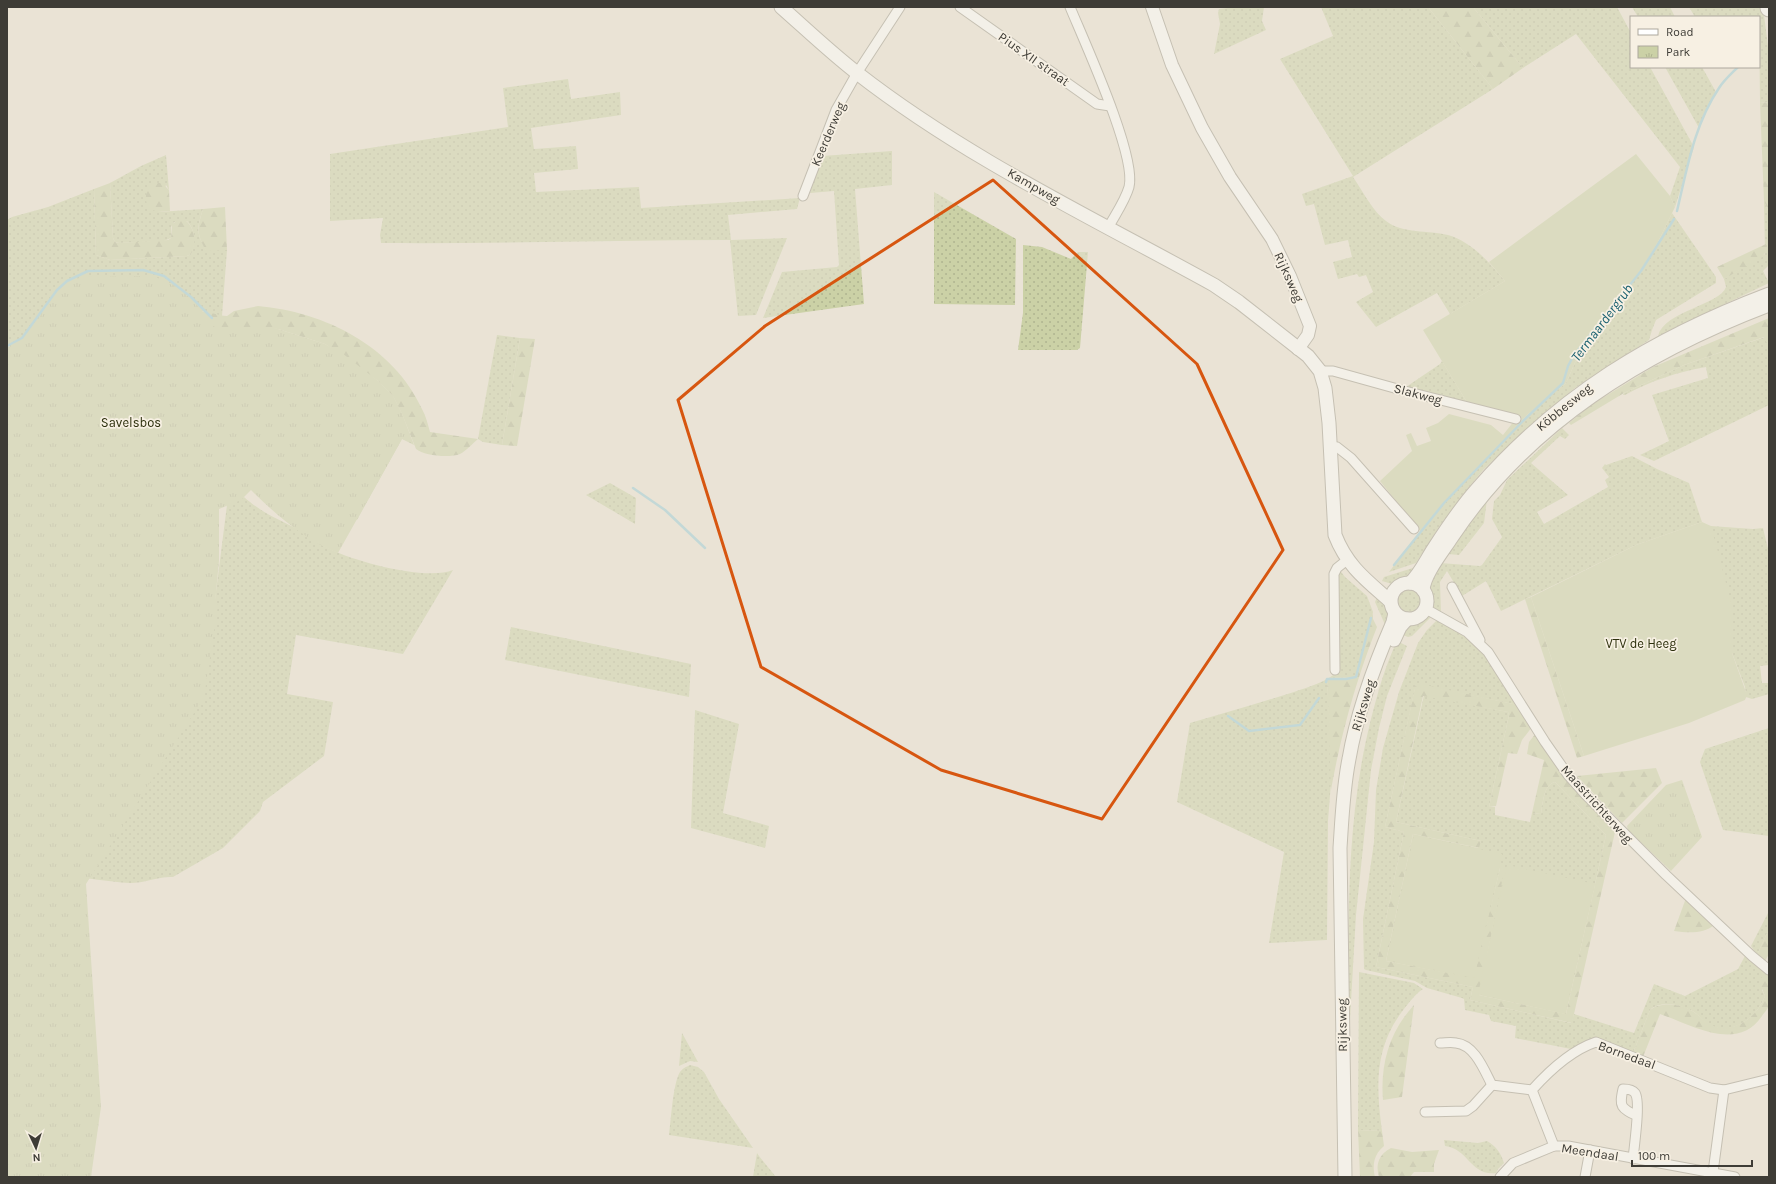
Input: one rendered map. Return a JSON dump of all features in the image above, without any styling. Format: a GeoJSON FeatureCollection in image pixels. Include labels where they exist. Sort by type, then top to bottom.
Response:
{"type":"FeatureCollection","features":[{"type":"Feature","properties":{"kind":"main road","name":"Kampweg"},"geometry":{"type":"LineString","coordinates":[[781,7],[857,73],[959,143],[1108,228],[1214,284],[1298,349]]}},
{"type":"Feature","properties":{"kind":"main road","name":"Köbbesweg"},"geometry":{"type":"LineString","coordinates":[[1423,590],[1426,580],[1456,531],[1488,491],[1519,457],[1559,421],[1587,399],[1656,350],[1705,320],[1769,294]]}},
{"type":"Feature","properties":{"kind":"main road","name":"Köbbesweg"},"geometry":{"type":"LineString","coordinates":[[1410,583],[1476,491],[1513,450],[1540,425],[1583,391],[1615,369],[1656,350],[1769,305]]}},
{"type":"Feature","properties":{"kind":"main road"},"geometry":{"type":"LineString","coordinates":[[1298,349],[1308,356],[1320,371],[1325,388],[1331,446],[1334,530],[1341,551],[1358,573],[1393,607],[1400,617],[1407,619],[1418,617],[1426,609],[1427,599],[1423,590],[1418,585],[1410,583],[1402,584],[1396,588],[1392,594],[1393,607]]}},
{"type":"Feature","properties":{"kind":"main road"},"geometry":{"type":"LineString","coordinates":[[1358,573],[1386,587],[1396,588]]}},
{"type":"Feature","properties":{"kind":"main road","name":"Rijksweg"},"geometry":{"type":"LineString","coordinates":[[1345,1177],[1340,848],[1342,815],[1349,758],[1364,700],[1393,622],[1393,607]]}},
{"type":"Feature","properties":{"kind":"main road","name":"Rijksweg"},"geometry":{"type":"LineString","coordinates":[[1341,872],[1352,777],[1364,722],[1383,665],[1400,627],[1407,619]]}},
{"type":"Feature","properties":{"kind":"street"},"geometry":{"type":"LineString","coordinates":[[889,7],[897,11]]}},
{"type":"Feature","properties":{"kind":"street","name":"Pius XII straat"},"geometry":{"type":"LineString","coordinates":[[960,7],[1097,104],[1110,106]]}},
{"type":"Feature","properties":{"kind":"street"},"geometry":{"type":"LineString","coordinates":[[1070,7],[1110,106],[1128,160],[1130,172],[1129,187],[1108,228]]}},
{"type":"Feature","properties":{"kind":"street","name":"Rijksweg"},"geometry":{"type":"LineString","coordinates":[[1152,7],[1172,65],[1199,121],[1227,171],[1272,239],[1290,276],[1310,326],[1308,335],[1298,349]]}},
{"type":"Feature","properties":{"kind":"street","name":"Keerderweg"},"geometry":{"type":"LineString","coordinates":[[803,196],[833,118],[857,73],[897,11]]}},
{"type":"Feature","properties":{"kind":"street","name":"Slakweg"},"geometry":{"type":"LineString","coordinates":[[1320,371],[1333,371],[1404,391],[1516,419]]}},
{"type":"Feature","properties":{"kind":"street"},"geometry":{"type":"LineString","coordinates":[[1331,446],[1336,447],[1351,458],[1414,529]]}},
{"type":"Feature","properties":{"kind":"street"},"geometry":{"type":"LineString","coordinates":[[1335,670],[1334,574],[1337,568],[1347,560]]}},
{"type":"Feature","properties":{"kind":"street"},"geometry":{"type":"LineString","coordinates":[[1452,587],[1464,607],[1482,645]]}},
{"type":"Feature","properties":{"kind":"street","name":"Maastrichterweg"},"geometry":{"type":"LineString","coordinates":[[1426,609],[1467,632],[1482,645],[1497,663],[1545,742],[1568,775],[1666,875],[1752,956],[1769,970]]}},
{"type":"Feature","properties":{"kind":"street","name":"Bornedaal"},"geometry":{"type":"LineString","coordinates":[[1532,1090],[1541,1080],[1574,1052],[1585,1045],[1596,1042],[1710,1088],[1724,1090],[1769,1079]]}},
{"type":"Feature","properties":{"kind":"street"},"geometry":{"type":"LineString","coordinates":[[1440,1043],[1456,1043],[1470,1049],[1480,1063],[1492,1085]]}},
{"type":"Feature","properties":{"kind":"street"},"geometry":{"type":"LineString","coordinates":[[1492,1085],[1532,1090],[1554,1146]]}},
{"type":"Feature","properties":{"kind":"street"},"geometry":{"type":"LineString","coordinates":[[1425,1112],[1466,1111],[1473,1106],[1492,1085]]}},
{"type":"Feature","properties":{"kind":"street"},"geometry":{"type":"LineString","coordinates":[[1713,1172],[1724,1090]]}},
{"type":"Feature","properties":{"kind":"street"},"geometry":{"type":"LineString","coordinates":[[1633,1159],[1637,1116]]}},
{"type":"Feature","properties":{"kind":"street","name":"Meendaal"},"geometry":{"type":"LineString","coordinates":[[1500,1177],[1513,1163],[1554,1146],[1568,1146],[1735,1177]]}},
{"type":"Feature","properties":{"kind":"street"},"geometry":{"type":"LineString","coordinates":[[1585,1177],[1590,1150]]}},
{"type":"Feature","properties":{"kind":"highlighted area"},"geometry":{"type":"Polygon","coordinates":[[[993,180],[1197,364],[1283,550],[1102,819],[941,770],[761,667],[678,400],[765,326],[993,180]]]}},
{"type":"Feature","properties":{"kind":"green space"},"geometry":{"type":"Polygon","coordinates":[[[1236,7],[1264,7],[1262,21],[1266,30],[1214,54],[1220,24],[1218,13],[1219,9],[1236,7]]]}},
{"type":"Feature","properties":{"kind":"green space"},"geometry":{"type":"Polygon","coordinates":[[[1321,7],[1428,7],[1493,89],[1353,177],[1372,207],[1386,221],[1408,230],[1440,233],[1457,238],[1480,254],[1505,281],[1450,314],[1437,293],[1376,327],[1356,302],[1373,292],[1366,275],[1359,277],[1357,274],[1338,279],[1333,262],[1352,257],[1348,240],[1325,245],[1314,204],[1306,206],[1302,194],[1353,176],[1280,59],[1333,36],[1321,7]]]}},
{"type":"Feature","properties":{"kind":"green space"},"geometry":{"type":"Polygon","coordinates":[[[1428,7],[1473,7],[1523,68],[1493,89],[1428,7]]]}},
{"type":"Feature","properties":{"kind":"green space"},"geometry":{"type":"Polygon","coordinates":[[[1473,7],[1617,7],[1630,31],[1630,68],[1651,68],[1694,147],[1675,207],[1670,196],[1680,167],[1576,34],[1523,68],[1473,7]]]}},
{"type":"Feature","properties":{"kind":"green space"},"geometry":{"type":"Polygon","coordinates":[[[1632,7],[1670,7],[1674,16],[1637,16],[1632,7]]]}},
{"type":"Feature","properties":{"kind":"green space"},"geometry":{"type":"Polygon","coordinates":[[[1689,7],[1763,7],[1769,54],[1769,102],[1760,103],[1760,16],[1694,16],[1689,7]]]}},
{"type":"Feature","properties":{"kind":"green space"},"geometry":{"type":"Polygon","coordinates":[[[1666,68],[1703,68],[1716,92],[1706,110],[1699,128],[1666,68]]]}},
{"type":"Feature","properties":{"kind":"green space"},"geometry":{"type":"Polygon","coordinates":[[[568,79],[571,99],[620,92],[621,115],[531,128],[534,149],[576,146],[578,169],[534,173],[536,192],[639,187],[641,208],[800,198],[797,209],[728,215],[731,240],[787,238],[756,315],[738,316],[730,240],[381,243],[380,235],[383,218],[330,221],[330,154],[508,127],[503,88],[568,79]]]}},
{"type":"Feature","properties":{"kind":"green space"},"geometry":{"type":"Polygon","coordinates":[[[1769,102],[1769,213],[1764,201],[1760,103],[1769,102]]]}},
{"type":"Feature","properties":{"kind":"green space"},"geometry":{"type":"Polygon","coordinates":[[[892,151],[892,185],[855,189],[864,304],[763,318],[782,272],[837,267],[839,265],[834,191],[810,193],[822,156],[892,151]]]}},
{"type":"Feature","properties":{"kind":"green space"},"geometry":{"type":"Polygon","coordinates":[[[1636,154],[1670,196],[1675,207],[1658,242],[1643,267],[1581,349],[1566,383],[1527,415],[1464,481],[1420,531],[1380,481],[1412,451],[1406,435],[1411,433],[1417,446],[1431,441],[1426,428],[1438,423],[1449,414],[1491,425],[1503,435],[1518,416],[1468,404],[1423,330],[1505,281],[1489,262],[1636,154]]]}},
{"type":"Feature","properties":{"kind":"green space"},"geometry":{"type":"Polygon","coordinates":[[[166,155],[169,190],[166,185],[158,212],[203,209],[198,230],[200,239],[206,250],[227,250],[222,316],[210,314],[206,311],[201,312],[207,322],[278,329],[325,344],[378,381],[393,396],[414,445],[402,439],[357,520],[319,509],[22,358],[7,344],[7,220],[12,217],[48,207],[94,189],[96,255],[110,260],[187,256],[191,254],[194,237],[192,229],[187,221],[174,222],[171,227],[171,238],[164,241],[119,243],[115,242],[113,238],[110,183],[141,166],[166,155]]]}},
{"type":"Feature","properties":{"kind":"green space"},"geometry":{"type":"Polygon","coordinates":[[[110,183],[113,238],[115,242],[168,240],[171,238],[172,224],[178,220],[185,220],[191,227],[194,236],[194,245],[191,254],[187,256],[110,260],[96,255],[94,189],[110,183]]]}},
{"type":"Feature","properties":{"kind":"green space"},"geometry":{"type":"Polygon","coordinates":[[[157,183],[162,183],[169,190],[170,211],[158,212],[148,208],[146,192],[150,187],[157,183]]]}},
{"type":"Feature","properties":{"kind":"green space"},"geometry":{"type":"Polygon","coordinates":[[[934,192],[1016,239],[1015,305],[934,304],[934,192]]]}},
{"type":"Feature","properties":{"kind":"green space"},"geometry":{"type":"Polygon","coordinates":[[[1764,201],[1769,213],[1769,265],[1763,271],[1769,283],[1658,336],[1662,327],[1670,320],[1714,299],[1722,293],[1726,287],[1724,279],[1765,254],[1764,201]]]}},
{"type":"Feature","properties":{"kind":"green space"},"geometry":{"type":"Polygon","coordinates":[[[225,207],[227,250],[206,251],[200,240],[198,230],[203,209],[225,207]]]}},
{"type":"Feature","properties":{"kind":"green space"},"geometry":{"type":"Polygon","coordinates":[[[1672,213],[1716,277],[1716,283],[1656,320],[1649,340],[1575,388],[1531,425],[1484,469],[1469,487],[1439,527],[1416,563],[1389,572],[1420,531],[1485,458],[1527,415],[1566,383],[1581,349],[1643,267],[1658,242],[1672,213]]]}},
{"type":"Feature","properties":{"kind":"green space"},"geometry":{"type":"Polygon","coordinates":[[[1766,244],[1766,252],[1761,258],[1724,279],[1717,267],[1766,244]]]}},
{"type":"Feature","properties":{"kind":"green space"},"geometry":{"type":"Polygon","coordinates":[[[1023,245],[1042,247],[1071,259],[1078,252],[1088,252],[1080,348],[1077,350],[1018,350],[1023,313],[1023,245]]]}},
{"type":"Feature","properties":{"kind":"green space","name":"Savelsbos"},"geometry":{"type":"Polygon","coordinates":[[[150,276],[172,284],[191,298],[204,314],[210,327],[270,327],[324,344],[342,353],[378,381],[393,396],[402,414],[413,443],[402,439],[338,553],[302,534],[270,508],[251,490],[241,500],[219,509],[219,561],[215,603],[218,605],[204,697],[86,884],[101,1107],[91,1177],[7,1177],[7,347],[16,346],[32,328],[59,289],[71,280],[84,277],[150,276]]]}},
{"type":"Feature","properties":{"kind":"green space"},"geometry":{"type":"Polygon","coordinates":[[[258,306],[308,316],[332,325],[354,336],[375,350],[394,367],[409,387],[423,412],[430,432],[478,439],[460,454],[456,455],[437,456],[420,451],[416,449],[393,396],[378,381],[325,344],[278,329],[215,327],[207,322],[201,312],[227,316],[234,311],[258,306]]]}},
{"type":"Feature","properties":{"kind":"green space"},"geometry":{"type":"Polygon","coordinates":[[[1769,318],[1769,347],[1764,337],[1684,365],[1624,393],[1571,425],[1569,423],[1591,405],[1653,367],[1769,318]]]}},
{"type":"Feature","properties":{"kind":"green space"},"geometry":{"type":"Polygon","coordinates":[[[497,335],[520,338],[502,445],[483,442],[478,439],[497,335]]]}},
{"type":"Feature","properties":{"kind":"green space"},"geometry":{"type":"Polygon","coordinates":[[[1765,337],[1769,347],[1769,405],[1654,461],[1640,455],[1669,441],[1652,395],[1708,378],[1706,367],[1664,378],[1623,395],[1624,393],[1684,365],[1765,337]]]}},
{"type":"Feature","properties":{"kind":"green space"},"geometry":{"type":"Polygon","coordinates":[[[520,338],[535,339],[517,446],[502,445],[520,338]]]}},
{"type":"Feature","properties":{"kind":"green space"},"geometry":{"type":"Polygon","coordinates":[[[1442,361],[1468,404],[1406,387],[1440,364],[1442,361]]]}},
{"type":"Feature","properties":{"kind":"green space"},"geometry":{"type":"Polygon","coordinates":[[[1562,428],[1569,435],[1565,439],[1560,436],[1531,463],[1568,495],[1537,512],[1544,524],[1608,487],[1605,480],[1609,477],[1602,468],[1605,464],[1606,465],[1632,456],[1689,483],[1702,522],[1636,545],[1501,611],[1486,581],[1462,596],[1447,571],[1440,582],[1441,613],[1433,608],[1427,588],[1440,563],[1482,565],[1502,537],[1492,519],[1494,501],[1500,495],[1507,480],[1562,428]]]}},
{"type":"Feature","properties":{"kind":"green space"},"geometry":{"type":"Polygon","coordinates":[[[610,483],[636,498],[635,524],[586,495],[610,483]]]}},
{"type":"Feature","properties":{"kind":"green space"},"geometry":{"type":"Polygon","coordinates":[[[244,497],[265,512],[301,531],[324,546],[343,555],[374,565],[410,572],[441,573],[453,570],[403,654],[296,635],[287,694],[333,702],[324,756],[263,802],[260,811],[223,848],[173,877],[130,883],[61,875],[213,615],[227,505],[244,497]]]}},
{"type":"Feature","properties":{"kind":"green space"},"geometry":{"type":"Polygon","coordinates":[[[1487,499],[1484,523],[1459,555],[1448,554],[1447,550],[1487,499]]]}},
{"type":"Feature","properties":{"kind":"green space","name":"VTV de Heeg"},"geometry":{"type":"Polygon","coordinates":[[[1702,522],[1711,526],[1732,606],[1732,653],[1747,695],[1745,700],[1689,723],[1584,756],[1531,597],[1636,545],[1702,522]]]}},
{"type":"Feature","properties":{"kind":"green space"},"geometry":{"type":"Polygon","coordinates":[[[1711,526],[1753,529],[1763,528],[1769,553],[1769,665],[1760,666],[1762,683],[1769,683],[1769,694],[1752,699],[1746,697],[1745,687],[1732,653],[1732,611],[1710,529],[1711,526]]]}},
{"type":"Feature","properties":{"kind":"green space"},"geometry":{"type":"Polygon","coordinates":[[[1416,567],[1411,578],[1392,584],[1382,581],[1384,577],[1416,567]]]}},
{"type":"Feature","properties":{"kind":"green space"},"geometry":{"type":"Polygon","coordinates":[[[1339,569],[1345,577],[1367,596],[1373,612],[1357,677],[1329,678],[1338,671],[1337,613],[1339,569]]]}},
{"type":"Feature","properties":{"kind":"green space"},"geometry":{"type":"Polygon","coordinates":[[[1405,590],[1413,590],[1420,597],[1420,605],[1413,612],[1405,612],[1398,605],[1398,597],[1405,590]]]}},
{"type":"Feature","properties":{"kind":"green space"},"geometry":{"type":"Polygon","coordinates":[[[1378,595],[1388,609],[1386,627],[1375,602],[1378,595]]]}},
{"type":"Feature","properties":{"kind":"green space"},"geometry":{"type":"Polygon","coordinates":[[[1531,597],[1584,756],[1577,758],[1525,599],[1531,597]]]}},
{"type":"Feature","properties":{"kind":"green space"},"geometry":{"type":"Polygon","coordinates":[[[1373,612],[1373,619],[1377,627],[1362,667],[1350,707],[1339,748],[1331,790],[1327,678],[1357,677],[1373,612]]]}},
{"type":"Feature","properties":{"kind":"green space"},"geometry":{"type":"Polygon","coordinates":[[[1427,616],[1432,616],[1412,636],[1408,637],[1400,634],[1408,624],[1427,616]]]}},
{"type":"Feature","properties":{"kind":"green space"},"geometry":{"type":"Polygon","coordinates":[[[1438,619],[1478,646],[1492,662],[1518,705],[1416,684],[1385,827],[1404,832],[1376,967],[1473,987],[1470,1000],[1571,1023],[1574,1014],[1634,1033],[1654,984],[1685,996],[1738,969],[1746,954],[1768,973],[1762,990],[1765,996],[1756,1011],[1744,1022],[1728,1028],[1720,1028],[1708,1025],[1694,1012],[1684,1007],[1666,1004],[1660,1005],[1650,1010],[1633,1053],[1599,1041],[1576,1050],[1515,1038],[1516,1026],[1491,1021],[1489,1015],[1465,1010],[1464,999],[1462,998],[1427,988],[1415,981],[1364,969],[1363,919],[1374,842],[1376,790],[1383,748],[1399,692],[1418,643],[1427,630],[1438,619]]]}},
{"type":"Feature","properties":{"kind":"green space"},"geometry":{"type":"Polygon","coordinates":[[[511,627],[691,664],[689,697],[505,660],[511,627]]]}},
{"type":"Feature","properties":{"kind":"green space"},"geometry":{"type":"Polygon","coordinates":[[[1397,641],[1407,646],[1387,696],[1371,770],[1356,915],[1349,1021],[1348,945],[1350,869],[1357,794],[1371,719],[1385,670],[1397,641]]]}},
{"type":"Feature","properties":{"kind":"green space"},"geometry":{"type":"Polygon","coordinates":[[[1327,679],[1332,770],[1328,821],[1327,940],[1269,943],[1284,852],[1177,802],[1190,723],[1294,692],[1327,679]]]}},
{"type":"Feature","properties":{"kind":"green space"},"geometry":{"type":"Polygon","coordinates":[[[1416,683],[1518,705],[1532,727],[1522,740],[1517,754],[1508,753],[1496,806],[1489,807],[1509,715],[1508,712],[1423,696],[1396,822],[1481,841],[1479,848],[1413,834],[1386,961],[1474,978],[1499,867],[1504,868],[1479,995],[1566,1014],[1606,835],[1555,782],[1548,787],[1546,791],[1541,814],[1532,813],[1544,760],[1527,754],[1529,742],[1536,733],[1577,789],[1615,832],[1572,1023],[1470,1000],[1473,987],[1376,967],[1404,832],[1385,827],[1416,683]]]}},
{"type":"Feature","properties":{"kind":"green space"},"geometry":{"type":"Polygon","coordinates":[[[1424,695],[1508,712],[1509,715],[1489,807],[1495,807],[1495,815],[1530,822],[1532,813],[1541,814],[1546,791],[1551,784],[1555,782],[1606,835],[1566,1014],[1479,995],[1504,868],[1500,868],[1475,979],[1386,961],[1413,834],[1478,848],[1481,841],[1396,822],[1424,695]]]}},
{"type":"Feature","properties":{"kind":"green space"},"geometry":{"type":"Polygon","coordinates":[[[695,710],[739,724],[723,813],[769,826],[765,848],[691,828],[695,710]]]}},
{"type":"Feature","properties":{"kind":"green space"},"geometry":{"type":"Polygon","coordinates":[[[1769,728],[1769,836],[1723,830],[1700,762],[1705,749],[1769,728]]]}},
{"type":"Feature","properties":{"kind":"green space"},"geometry":{"type":"Polygon","coordinates":[[[1656,768],[1662,783],[1622,823],[1577,776],[1656,768]]]}},
{"type":"Feature","properties":{"kind":"green space"},"geometry":{"type":"Polygon","coordinates":[[[1682,780],[1702,837],[1671,871],[1628,830],[1627,826],[1666,785],[1682,780]]]}},
{"type":"Feature","properties":{"kind":"green space"},"geometry":{"type":"Polygon","coordinates":[[[1414,835],[1502,854],[1474,978],[1387,960],[1414,835]]]}},
{"type":"Feature","properties":{"kind":"green space"},"geometry":{"type":"Polygon","coordinates":[[[1507,865],[1595,884],[1565,1014],[1478,994],[1507,865]]]}},
{"type":"Feature","properties":{"kind":"green space"},"geometry":{"type":"Polygon","coordinates":[[[1686,898],[1714,925],[1701,931],[1674,931],[1686,898]]]}},
{"type":"Feature","properties":{"kind":"green space"},"geometry":{"type":"Polygon","coordinates":[[[1769,911],[1769,929],[1757,955],[1751,946],[1769,911]]]}},
{"type":"Feature","properties":{"kind":"green space"},"geometry":{"type":"Polygon","coordinates":[[[1769,929],[1769,954],[1765,961],[1757,955],[1769,929]]]}},
{"type":"Feature","properties":{"kind":"green space"},"geometry":{"type":"Polygon","coordinates":[[[1359,972],[1414,983],[1423,989],[1417,993],[1394,1023],[1382,1052],[1378,1083],[1382,1131],[1358,1130],[1359,972]]]}},
{"type":"Feature","properties":{"kind":"green space"},"geometry":{"type":"Polygon","coordinates":[[[1768,973],[1770,990],[1769,1005],[1752,1027],[1740,1033],[1727,1035],[1700,1029],[1660,1014],[1643,1057],[1633,1053],[1650,1010],[1660,1005],[1678,1005],[1684,1007],[1694,1012],[1708,1024],[1720,1027],[1728,1028],[1744,1022],[1756,1011],[1765,996],[1760,984],[1761,978],[1768,973]]]}},
{"type":"Feature","properties":{"kind":"green space"},"geometry":{"type":"Polygon","coordinates":[[[1414,1005],[1402,1097],[1383,1100],[1383,1074],[1388,1050],[1398,1026],[1414,1005]]]}},
{"type":"Feature","properties":{"kind":"green space"},"geometry":{"type":"Polygon","coordinates":[[[682,1033],[698,1062],[690,1061],[679,1066],[682,1033]]]}},
{"type":"Feature","properties":{"kind":"green space"},"geometry":{"type":"Polygon","coordinates":[[[690,1065],[698,1067],[704,1072],[719,1099],[753,1148],[669,1135],[674,1093],[678,1077],[682,1070],[690,1065]]]}},
{"type":"Feature","properties":{"kind":"green space"},"geometry":{"type":"Polygon","coordinates":[[[1358,1130],[1382,1131],[1384,1146],[1376,1156],[1374,1168],[1375,1177],[1360,1177],[1358,1130]]]}},
{"type":"Feature","properties":{"kind":"green space"},"geometry":{"type":"Polygon","coordinates":[[[1444,1140],[1478,1143],[1487,1141],[1498,1150],[1504,1163],[1496,1173],[1487,1173],[1475,1167],[1453,1148],[1445,1146],[1444,1140]]]}},
{"type":"Feature","properties":{"kind":"green space"},"geometry":{"type":"Polygon","coordinates":[[[1391,1148],[1412,1152],[1439,1150],[1434,1164],[1434,1172],[1414,1172],[1410,1177],[1379,1177],[1379,1160],[1387,1150],[1391,1148]]]}},
{"type":"Feature","properties":{"kind":"green space"},"geometry":{"type":"Polygon","coordinates":[[[757,1153],[759,1156],[776,1177],[753,1177],[757,1153]]]}},
{"type":"Feature","properties":{"kind":"waterway","name":"Termaardergrub"},"geometry":{"type":"LineString","coordinates":[[1677,211],[1692,148],[1703,117],[1710,102],[1721,85],[1737,68]]}},
{"type":"Feature","properties":{"kind":"waterway","name":"Termaardergrub"},"geometry":{"type":"LineString","coordinates":[[1523,421],[1563,383],[1568,366],[1574,355],[1641,271],[1674,219]]}},
{"type":"Feature","properties":{"kind":"waterway","name":"Termaardergrub"},"geometry":{"type":"LineString","coordinates":[[7,346],[22,338],[57,290],[67,281],[88,271],[143,270],[164,276],[191,297],[212,318]]}},
{"type":"Feature","properties":{"kind":"waterway","name":"Termaardergrub"},"geometry":{"type":"LineString","coordinates":[[1394,565],[1444,503],[1522,422]]}},
{"type":"Feature","properties":{"kind":"waterway","name":"Termaardergrub"},"geometry":{"type":"LineString","coordinates":[[633,488],[665,510],[705,548]]}},
{"type":"Feature","properties":{"kind":"waterway","name":"Termaardergrub"},"geometry":{"type":"LineString","coordinates":[[1326,682],[1327,679],[1346,679],[1356,677],[1371,618]]}},
{"type":"Feature","properties":{"kind":"waterway","name":"Termaardergrub"},"geometry":{"type":"LineString","coordinates":[[1228,716],[1249,731],[1300,725],[1319,698]]}}]}
